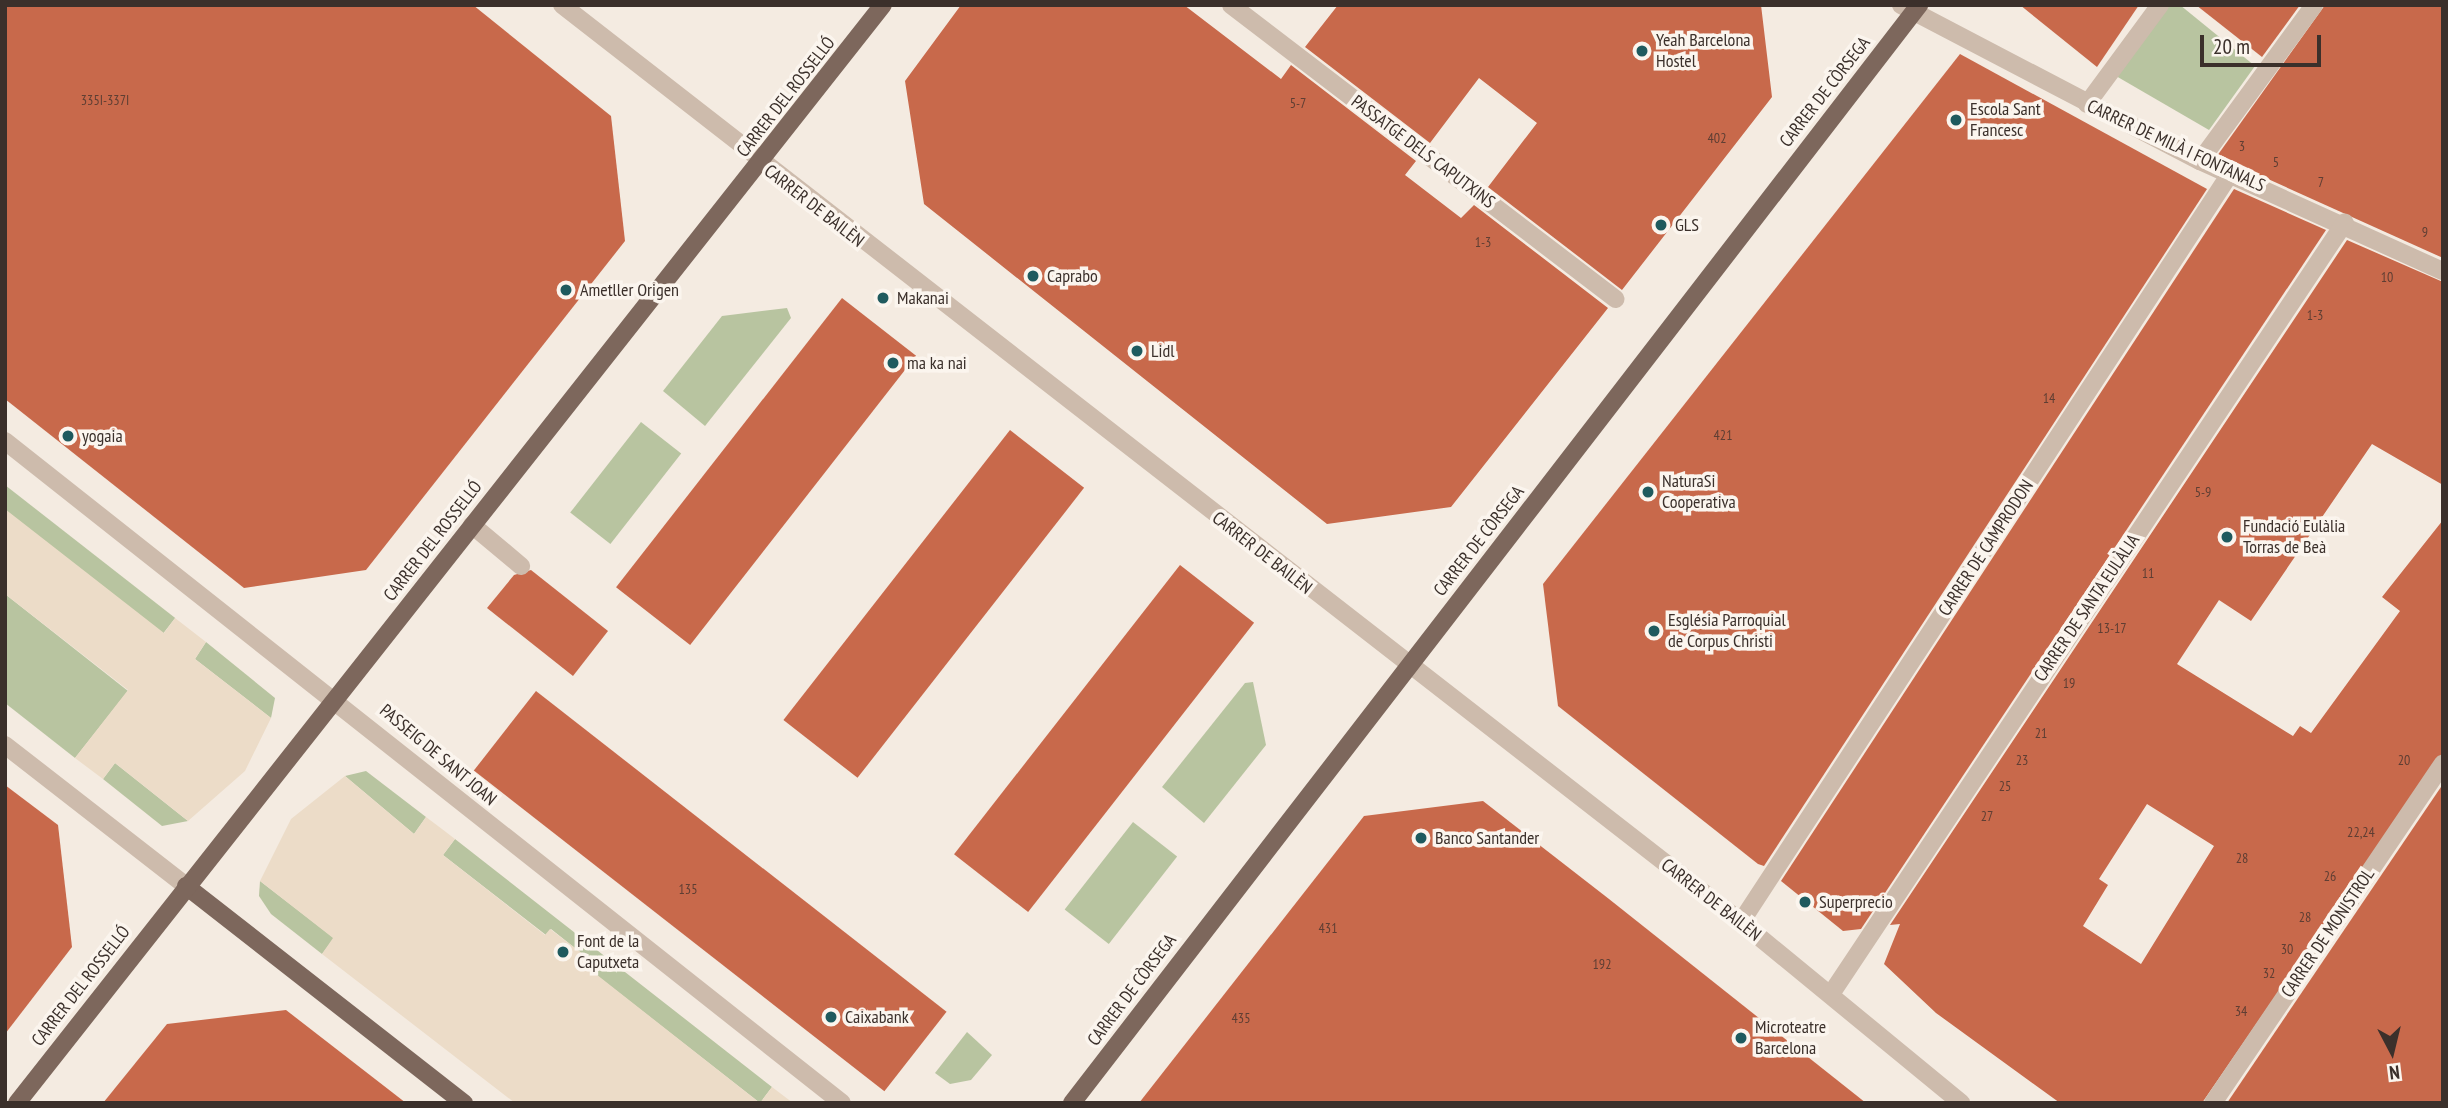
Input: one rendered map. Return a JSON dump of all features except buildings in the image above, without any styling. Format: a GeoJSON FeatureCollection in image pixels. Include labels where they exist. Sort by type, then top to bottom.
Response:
{"type":"FeatureCollection","features":[{"type":"Feature","properties":{"kind":"main road","name":"CARRER DEL ROSSELLÓ"},"geometry":{"type":"LineString","coordinates":[[17,1103],[883,5]]}},
{"type":"Feature","properties":{"kind":"main road","name":"CARRER DE CÒRSEGA"},"geometry":{"type":"LineString","coordinates":[[1072,1103],[1911,8]]}},
{"type":"Feature","properties":{"kind":"main road"},"geometry":{"type":"LineString","coordinates":[[186,886],[464,1103]]}},
{"type":"Feature","properties":{"kind":"street","name":"CARRER DE BAILÈN"},"geometry":{"type":"LineString","coordinates":[[562,5],[759,164],[1741,922],[1961,1103]]}},
{"type":"Feature","properties":{"kind":"street","name":"PASSATGE DELS CAPUTXINS"},"geometry":{"type":"LineString","coordinates":[[1231,5],[1615,299]]}},
{"type":"Feature","properties":{"kind":"street"},"geometry":{"type":"LineString","coordinates":[[2087,104],[2160,5]]}},
{"type":"Feature","properties":{"kind":"street"},"geometry":{"type":"LineString","coordinates":[[2200,161],[2314,5]]}},
{"type":"Feature","properties":{"kind":"street","name":"CARRER DE MILÀ I FONTANALS"},"geometry":{"type":"LineString","coordinates":[[1911,8],[2087,104],[2200,161],[2345,222],[2443,271]]}},
{"type":"Feature","properties":{"kind":"street","name":"CARRER DE CAMPRODON"},"geometry":{"type":"LineString","coordinates":[[1741,922],[2230,174]]}},
{"type":"Feature","properties":{"kind":"street","name":"CARRER DE SANTA EULÀLIA"},"geometry":{"type":"LineString","coordinates":[[1831,994],[2345,222]]}},
{"type":"Feature","properties":{"kind":"street","name":"PASSEIG DE SANT JOAN"},"geometry":{"type":"LineString","coordinates":[[5,441],[336,696],[842,1103]]}},
{"type":"Feature","properties":{"kind":"street"},"geometry":{"type":"LineString","coordinates":[[472,525],[521,566]]}},
{"type":"Feature","properties":{"kind":"street"},"geometry":{"type":"LineString","coordinates":[[5,745],[186,886]]}},
{"type":"Feature","properties":{"kind":"street","name":"CARRER DE MONISTROL"},"geometry":{"type":"LineString","coordinates":[[2213,1103],[2443,763]]}},
{"type":"Feature","properties":{"kind":"green space"},"geometry":{"type":"Polygon","coordinates":[[[2168,5],[2180,5],[2255,66],[2209,130],[2116,76],[2168,5]]]}},
{"type":"Feature","properties":{"kind":"green space"},"geometry":{"type":"Polygon","coordinates":[[[787,308],[791,318],[705,426],[663,391],[722,316],[787,308]]]}},
{"type":"Feature","properties":{"kind":"green space"},"geometry":{"type":"Polygon","coordinates":[[[641,422],[681,453],[610,544],[570,513],[641,422]]]}},
{"type":"Feature","properties":{"kind":"green space"},"geometry":{"type":"Polygon","coordinates":[[[5,485],[175,618],[160,637],[5,515],[5,485]]]}},
{"type":"Feature","properties":{"kind":"green space"},"geometry":{"type":"Polygon","coordinates":[[[5,594],[128,691],[75,758],[5,703],[5,594]]]}},
{"type":"Feature","properties":{"kind":"green space"},"geometry":{"type":"Polygon","coordinates":[[[206,642],[275,698],[271,718],[195,659],[206,642]]]}},
{"type":"Feature","properties":{"kind":"green space"},"geometry":{"type":"Polygon","coordinates":[[[1253,682],[1266,745],[1204,823],[1162,787],[1245,683],[1253,682]]]}},
{"type":"Feature","properties":{"kind":"green space"},"geometry":{"type":"Polygon","coordinates":[[[115,763],[188,821],[162,826],[103,779],[115,763]]]}},
{"type":"Feature","properties":{"kind":"green space"},"geometry":{"type":"Polygon","coordinates":[[[366,771],[426,817],[414,834],[345,776],[366,771]]]}},
{"type":"Feature","properties":{"kind":"green space"},"geometry":{"type":"Polygon","coordinates":[[[1133,822],[1177,856],[1109,944],[1065,909],[1133,822]]]}},
{"type":"Feature","properties":{"kind":"green space"},"geometry":{"type":"Polygon","coordinates":[[[455,839],[772,1087],[760,1103],[586,967],[590,960],[551,929],[546,935],[443,855],[455,839]]]}},
{"type":"Feature","properties":{"kind":"green space"},"geometry":{"type":"Polygon","coordinates":[[[260,881],[334,938],[322,954],[271,914],[259,896],[260,881]]]}},
{"type":"Feature","properties":{"kind":"green space"},"geometry":{"type":"Polygon","coordinates":[[[967,1032],[992,1055],[971,1080],[950,1084],[935,1073],[967,1032]]]}},
{"type":"Feature","properties":{"kind":"shaded area"},"geometry":{"type":"Polygon","coordinates":[[[5,509],[164,633],[175,618],[206,642],[195,659],[271,718],[245,771],[188,821],[115,763],[103,779],[75,758],[128,690],[5,594],[5,509]]]}},
{"type":"Feature","properties":{"kind":"shaded area"},"geometry":{"type":"Polygon","coordinates":[[[345,776],[414,834],[426,817],[455,839],[443,855],[545,935],[550,929],[591,960],[587,967],[760,1103],[515,1103],[322,954],[333,938],[260,881],[291,819],[345,776]]]}},
{"type":"Feature","properties":{"kind":"shaded area"},"geometry":{"type":"Polygon","coordinates":[[[772,1087],[793,1103],[760,1103],[772,1087]]]}},
{"type":"Feature","properties":{"kind":"place","name":"Yeah Barcelona Hostel"},"geometry":{"type":"Point","coordinates":[1642,51]}},
{"type":"Feature","properties":{"kind":"place","name":"Escola Sant Francesc"},"geometry":{"type":"Point","coordinates":[1956,120]}},
{"type":"Feature","properties":{"kind":"place","name":"GLS"},"geometry":{"type":"Point","coordinates":[1661,225]}},
{"type":"Feature","properties":{"kind":"place","name":"Caprabo"},"geometry":{"type":"Point","coordinates":[1033,276]}},
{"type":"Feature","properties":{"kind":"place","name":"Ametller Origen"},"geometry":{"type":"Point","coordinates":[566,290]}},
{"type":"Feature","properties":{"kind":"place","name":"Makanai"},"geometry":{"type":"Point","coordinates":[883,298]}},
{"type":"Feature","properties":{"kind":"place","name":"Lidl"},"geometry":{"type":"Point","coordinates":[1137,351]}},
{"type":"Feature","properties":{"kind":"place","name":"ma ka nai"},"geometry":{"type":"Point","coordinates":[893,363]}},
{"type":"Feature","properties":{"kind":"place","name":"yogaia"},"geometry":{"type":"Point","coordinates":[68,436]}},
{"type":"Feature","properties":{"kind":"place","name":"NaturaSi Cooperativa"},"geometry":{"type":"Point","coordinates":[1648,492]}},
{"type":"Feature","properties":{"kind":"place","name":"Fundació Eulàlia Torras de Beà"},"geometry":{"type":"Point","coordinates":[2227,537]}},
{"type":"Feature","properties":{"kind":"place","name":"Església Parroquial de Corpus Christi"},"geometry":{"type":"Point","coordinates":[1654,631]}},
{"type":"Feature","properties":{"kind":"place","name":"Banco Santander"},"geometry":{"type":"Point","coordinates":[1421,838]}},
{"type":"Feature","properties":{"kind":"place","name":"Superprecio"},"geometry":{"type":"Point","coordinates":[1805,902]}},
{"type":"Feature","properties":{"kind":"place","name":"Font de la Caputxeta"},"geometry":{"type":"Point","coordinates":[563,952]}},
{"type":"Feature","properties":{"kind":"place","name":"Caixabank"},"geometry":{"type":"Point","coordinates":[831,1017]}},
{"type":"Feature","properties":{"kind":"place","name":"Microteatre Barcelona"},"geometry":{"type":"Point","coordinates":[1741,1038]}}]}
